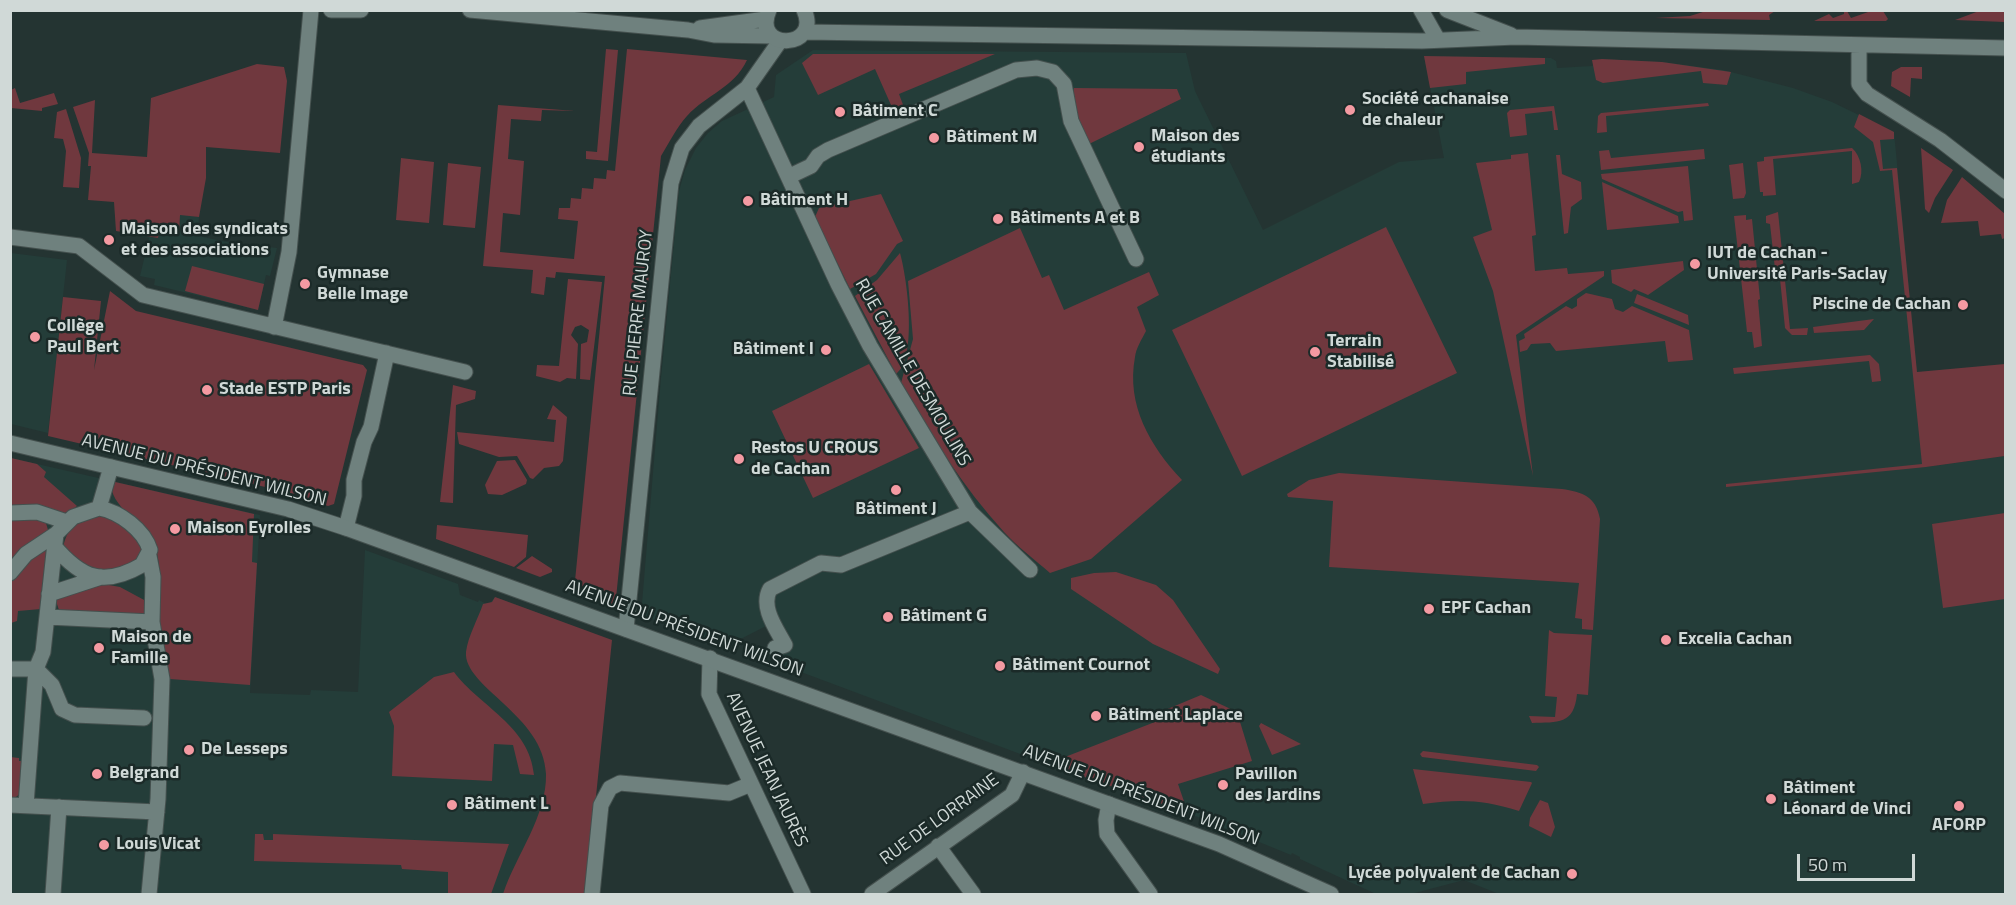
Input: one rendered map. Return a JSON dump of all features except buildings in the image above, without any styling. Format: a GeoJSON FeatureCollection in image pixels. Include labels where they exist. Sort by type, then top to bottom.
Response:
{"type":"FeatureCollection","features":[{"type":"Feature","properties":{"kind":"street"},"geometry":{"type":"LineString","coordinates":[[274,327],[289,252],[311,10]]}},
{"type":"Feature","properties":{"kind":"street"},"geometry":{"type":"LineString","coordinates":[[332,10],[353,13],[361,10]]}},
{"type":"Feature","properties":{"kind":"street"},"geometry":{"type":"LineString","coordinates":[[470,10],[688,30],[714,35],[796,39],[804,32],[807,24],[804,10]]}},
{"type":"Feature","properties":{"kind":"street"},"geometry":{"type":"LineString","coordinates":[[1422,10],[1430,41]]}},
{"type":"Feature","properties":{"kind":"street"},"geometry":{"type":"LineString","coordinates":[[1448,10],[1516,37]]}},
{"type":"Feature","properties":{"kind":"street"},"geometry":{"type":"LineString","coordinates":[[688,30],[767,15],[766,26],[776,38]]}},
{"type":"Feature","properties":{"kind":"street"},"geometry":{"type":"LineString","coordinates":[[804,32],[1430,41],[1516,37],[2006,48]]}},
{"type":"Feature","properties":{"kind":"street","name":"RUE PIERRE MAUROY"},"geometry":{"type":"LineString","coordinates":[[626,629],[671,183],[682,148],[699,126],[747,88],[776,38]]}},
{"type":"Feature","properties":{"kind":"street"},"geometry":{"type":"LineString","coordinates":[[1858,45],[1859,84],[1867,94],[1940,140],[2006,191]]}},
{"type":"Feature","properties":{"kind":"street"},"geometry":{"type":"LineString","coordinates":[[790,176],[811,166],[818,156],[828,150],[1016,70],[1037,68],[1053,72],[1064,84],[1071,121],[1136,259]]}},
{"type":"Feature","properties":{"kind":"street","name":"RUE CAMILLE DESMOULINS"},"geometry":{"type":"LineString","coordinates":[[747,88],[790,176],[809,223],[870,346],[970,512],[1030,570]]}},
{"type":"Feature","properties":{"kind":"street"},"geometry":{"type":"LineString","coordinates":[[10,237],[79,246],[143,295],[465,372]]}},
{"type":"Feature","properties":{"kind":"street"},"geometry":{"type":"LineString","coordinates":[[346,528],[354,496],[354,480],[364,442],[371,427],[387,353]]}},
{"type":"Feature","properties":{"kind":"street","name":"AVENUE DU PRÉSIDENT WILSON"},"geometry":{"type":"LineString","coordinates":[[10,443],[288,509],[346,528],[1219,844],[1331,894]]}},
{"type":"Feature","properties":{"kind":"street"},"geometry":{"type":"LineString","coordinates":[[99,508],[111,467]]}},
{"type":"Feature","properties":{"kind":"street"},"geometry":{"type":"LineString","coordinates":[[149,894],[157,812],[162,679],[152,622],[153,578],[150,550],[143,534],[110,510],[90,509],[67,522],[55,540],[43,652],[36,669],[18,805],[157,812]]}},
{"type":"Feature","properties":{"kind":"street"},"geometry":{"type":"LineString","coordinates":[[10,513],[37,512],[67,522]]}},
{"type":"Feature","properties":{"kind":"street"},"geometry":{"type":"LineString","coordinates":[[776,648],[785,645],[765,605],[765,597],[770,589],[821,563],[841,565],[970,512]]}},
{"type":"Feature","properties":{"kind":"street"},"geometry":{"type":"LineString","coordinates":[[10,573],[26,554],[55,540]]}},
{"type":"Feature","properties":{"kind":"street"},"geometry":{"type":"LineString","coordinates":[[55,540],[82,572],[101,578]]}},
{"type":"Feature","properties":{"kind":"street"},"geometry":{"type":"LineString","coordinates":[[49,594],[134,570],[142,565],[149,556]]}},
{"type":"Feature","properties":{"kind":"street"},"geometry":{"type":"LineString","coordinates":[[46,617],[152,622]]}},
{"type":"Feature","properties":{"kind":"street","name":"AVENUE JEAN JAURÈS"},"geometry":{"type":"LineString","coordinates":[[710,658],[709,694],[802,894]]}},
{"type":"Feature","properties":{"kind":"street"},"geometry":{"type":"LineString","coordinates":[[10,669],[36,669],[52,685],[62,709],[75,715],[144,718]]}},
{"type":"Feature","properties":{"kind":"street","name":"RUE DE LORRAINE"},"geometry":{"type":"LineString","coordinates":[[872,894],[1012,795],[1023,772]]}},
{"type":"Feature","properties":{"kind":"street"},"geometry":{"type":"LineString","coordinates":[[592,894],[601,805],[610,788],[620,783],[729,793],[751,784]]}},
{"type":"Feature","properties":{"kind":"street"},"geometry":{"type":"LineString","coordinates":[[1109,804],[1106,820],[1107,834],[1150,894]]}},
{"type":"Feature","properties":{"kind":"street"},"geometry":{"type":"LineString","coordinates":[[53,894],[59,807]]}},
{"type":"Feature","properties":{"kind":"street"},"geometry":{"type":"LineString","coordinates":[[938,846],[973,894]]}},
{"type":"Feature","properties":{"kind":"shaded area"},"geometry":{"type":"Polygon","coordinates":[[[1706,11],[1775,11],[1769,15],[1770,20],[1655,18],[1690,16],[1706,11]]]}},
{"type":"Feature","properties":{"kind":"shaded area"},"geometry":{"type":"Polygon","coordinates":[[[1844,11],[1847,11],[1851,18],[1871,11],[1883,11],[1888,19],[1886,21],[1814,21],[1829,14],[1833,18],[1844,14],[1844,11]]]}},
{"type":"Feature","properties":{"kind":"shaded area"},"geometry":{"type":"Polygon","coordinates":[[[1979,11],[2005,11],[2005,22],[1955,20],[1979,11]]]}},
{"type":"Feature","properties":{"kind":"shaded area"},"geometry":{"type":"Polygon","coordinates":[[[606,49],[618,50],[608,161],[586,159],[586,151],[597,152],[606,49]]]}},
{"type":"Feature","properties":{"kind":"shaded area"},"geometry":{"type":"Polygon","coordinates":[[[627,49],[747,60],[742,70],[728,84],[687,116],[661,156],[615,608],[574,591],[605,276],[556,272],[555,278],[546,277],[544,295],[531,293],[533,270],[483,266],[498,105],[575,111],[542,110],[541,121],[511,119],[508,159],[524,161],[520,215],[503,213],[500,252],[574,259],[578,221],[558,219],[559,208],[570,208],[571,198],[581,199],[582,188],[593,189],[594,178],[606,179],[607,170],[615,171],[627,49]]]}},
{"type":"Feature","properties":{"kind":"shaded area"},"geometry":{"type":"Polygon","coordinates":[[[813,50],[1186,53],[1195,91],[1263,230],[1399,162],[1444,158],[1424,56],[1551,58],[1556,61],[1557,68],[1592,66],[1602,59],[1662,62],[1723,70],[1793,88],[1832,102],[1894,132],[1926,467],[2005,456],[2005,894],[1499,894],[1464,880],[1411,894],[1376,894],[1300,859],[1292,853],[1291,855],[1188,813],[1047,764],[785,666],[766,626],[727,646],[641,615],[679,191],[685,170],[696,148],[708,133],[722,121],[774,97],[776,75],[813,50]]]}},
{"type":"Feature","properties":{"kind":"shaded area"},"geometry":{"type":"Polygon","coordinates":[[[813,54],[995,54],[899,94],[905,110],[895,114],[875,69],[818,95],[802,63],[813,54]]]}},
{"type":"Feature","properties":{"kind":"shaded area"},"geometry":{"type":"Polygon","coordinates":[[[1424,56],[1545,58],[1545,64],[1466,72],[1466,84],[1430,88],[1424,56]]]}},
{"type":"Feature","properties":{"kind":"shaded area"},"geometry":{"type":"Polygon","coordinates":[[[1592,60],[1662,62],[1731,72],[1727,85],[1703,83],[1701,71],[1603,83],[1596,80],[1592,60]]]}},
{"type":"Feature","properties":{"kind":"shaded area"},"geometry":{"type":"Polygon","coordinates":[[[257,64],[284,67],[287,81],[280,153],[206,147],[206,178],[199,217],[180,215],[179,234],[159,232],[158,238],[116,231],[114,202],[88,200],[91,166],[88,166],[89,153],[73,107],[95,100],[92,153],[147,157],[151,98],[257,64]]]}},
{"type":"Feature","properties":{"kind":"shaded area"},"geometry":{"type":"Polygon","coordinates":[[[1901,67],[1922,67],[1922,79],[1911,78],[1910,97],[1891,86],[1892,72],[1901,67]]]}},
{"type":"Feature","properties":{"kind":"shaded area"},"geometry":{"type":"Polygon","coordinates":[[[15,88],[20,103],[54,93],[58,104],[42,108],[42,111],[11,108],[11,90],[15,88]]]}},
{"type":"Feature","properties":{"kind":"shaded area"},"geometry":{"type":"Polygon","coordinates":[[[1074,88],[1177,89],[1181,99],[1089,144],[1079,124],[1073,103],[1074,88]]]}},
{"type":"Feature","properties":{"kind":"shaded area"},"geometry":{"type":"Polygon","coordinates":[[[1708,103],[1709,106],[1606,116],[1607,132],[1597,133],[1598,116],[1601,113],[1708,103]]]}},
{"type":"Feature","properties":{"kind":"shaded area"},"geometry":{"type":"Polygon","coordinates":[[[1554,106],[1558,130],[1554,130],[1552,111],[1525,114],[1527,135],[1510,137],[1507,113],[1510,110],[1554,106]]]}},
{"type":"Feature","properties":{"kind":"shaded area"},"geometry":{"type":"Polygon","coordinates":[[[66,109],[81,158],[79,188],[63,187],[66,151],[63,139],[54,138],[57,112],[66,109]]]}},
{"type":"Feature","properties":{"kind":"shaded area"},"geometry":{"type":"Polygon","coordinates":[[[1859,114],[1894,132],[1894,139],[1880,140],[1883,169],[1897,168],[1917,372],[2005,364],[2005,456],[1926,467],[1726,487],[1726,484],[1922,464],[1892,170],[1880,171],[1873,142],[1854,127],[1859,114]]]}},
{"type":"Feature","properties":{"kind":"shaded area"},"geometry":{"type":"Polygon","coordinates":[[[1852,148],[1861,164],[1859,182],[1852,184],[1852,151],[1773,159],[1776,195],[1763,196],[1763,192],[1760,192],[1757,162],[1764,161],[1764,157],[1852,148]]]}},
{"type":"Feature","properties":{"kind":"shaded area"},"geometry":{"type":"Polygon","coordinates":[[[1921,148],[1953,170],[1935,198],[1929,213],[1925,209],[1921,148]]]}},
{"type":"Feature","properties":{"kind":"shaded area"},"geometry":{"type":"Polygon","coordinates":[[[1704,149],[1705,159],[1601,170],[1599,151],[1609,150],[1611,158],[1704,149]]]}},
{"type":"Feature","properties":{"kind":"shaded area"},"geometry":{"type":"Polygon","coordinates":[[[1528,153],[1536,235],[1532,236],[1535,271],[1567,268],[1568,274],[1604,271],[1604,276],[1516,335],[1533,476],[1493,291],[1473,237],[1492,230],[1476,163],[1511,159],[1511,155],[1528,153]]]}},
{"type":"Feature","properties":{"kind":"shaded area"},"geometry":{"type":"Polygon","coordinates":[[[1556,155],[1560,155],[1562,174],[1581,182],[1582,199],[1571,207],[1568,233],[1564,234],[1556,155]]]}},
{"type":"Feature","properties":{"kind":"shaded area"},"geometry":{"type":"Polygon","coordinates":[[[401,158],[434,162],[429,223],[396,220],[401,158]]]}},
{"type":"Feature","properties":{"kind":"shaded area"},"geometry":{"type":"Polygon","coordinates":[[[448,163],[481,167],[475,228],[443,225],[448,163]]]}},
{"type":"Feature","properties":{"kind":"shaded area"},"geometry":{"type":"Polygon","coordinates":[[[1743,163],[1746,193],[1744,198],[1733,199],[1729,165],[1743,163]]]}},
{"type":"Feature","properties":{"kind":"shaded area"},"geometry":{"type":"Polygon","coordinates":[[[1688,166],[1693,220],[1684,221],[1683,211],[1678,212],[1602,179],[1601,174],[1688,166]]]}},
{"type":"Feature","properties":{"kind":"shaded area"},"geometry":{"type":"Polygon","coordinates":[[[1962,177],[2005,214],[2005,238],[2002,239],[2001,234],[1980,236],[1978,221],[1941,223],[1947,200],[1962,177]]]}},
{"type":"Feature","properties":{"kind":"shaded area"},"geometry":{"type":"Polygon","coordinates":[[[1602,182],[1678,216],[1679,223],[1607,230],[1602,182]]]}},
{"type":"Feature","properties":{"kind":"shaded area"},"geometry":{"type":"Polygon","coordinates":[[[881,194],[903,241],[897,244],[876,274],[850,289],[815,217],[819,208],[881,194]]]}},
{"type":"Feature","properties":{"kind":"shaded area"},"geometry":{"type":"Polygon","coordinates":[[[114,202],[199,217],[198,236],[232,243],[277,248],[270,276],[266,275],[258,310],[154,285],[155,279],[140,276],[149,238],[116,231],[114,202]]]}},
{"type":"Feature","properties":{"kind":"shaded area"},"geometry":{"type":"Polygon","coordinates":[[[1778,212],[1790,329],[1808,328],[1807,335],[1792,335],[1785,328],[1779,269],[1775,269],[1770,224],[1766,223],[1766,216],[1778,212]]]}},
{"type":"Feature","properties":{"kind":"shaded area"},"geometry":{"type":"Polygon","coordinates":[[[1746,215],[1746,220],[1752,219],[1760,299],[1758,300],[1762,346],[1754,348],[1752,332],[1747,332],[1734,216],[1746,215]]]}},
{"type":"Feature","properties":{"kind":"shaded area","name":"Terrain Stabilisé"},"geometry":{"type":"Polygon","coordinates":[[[1386,227],[1457,373],[1242,476],[1172,330],[1386,227]]]}},
{"type":"Feature","properties":{"kind":"shaded area"},"geometry":{"type":"Polygon","coordinates":[[[1020,228],[1042,278],[1049,275],[1064,310],[1149,272],[1159,295],[1137,307],[1146,331],[1136,354],[1133,375],[1134,392],[1137,408],[1151,439],[1182,480],[1091,559],[1050,573],[1009,538],[989,515],[936,442],[901,383],[913,339],[908,281],[1020,228]]]}},
{"type":"Feature","properties":{"kind":"shaded area","name":"Collège Paul Bert"},"geometry":{"type":"Polygon","coordinates":[[[11,253],[67,260],[48,433],[11,424],[11,253]]]}},
{"type":"Feature","properties":{"kind":"shaded area"},"geometry":{"type":"Polygon","coordinates":[[[900,253],[908,298],[909,335],[903,365],[896,374],[855,296],[877,280],[900,253]]]}},
{"type":"Feature","properties":{"kind":"shaded area"},"geometry":{"type":"Polygon","coordinates":[[[1683,261],[1684,270],[1648,295],[1634,289],[1631,292],[1612,283],[1611,270],[1683,261]]]}},
{"type":"Feature","properties":{"kind":"shaded area"},"geometry":{"type":"Polygon","coordinates":[[[192,266],[264,284],[258,310],[185,291],[192,266]]]}},
{"type":"Feature","properties":{"kind":"shaded area"},"geometry":{"type":"Polygon","coordinates":[[[568,279],[602,282],[590,380],[580,379],[581,344],[587,342],[589,330],[581,325],[575,327],[571,335],[578,344],[576,379],[567,378],[560,382],[536,376],[537,365],[559,366],[568,279]]]}},
{"type":"Feature","properties":{"kind":"shaded area","name":"Stade ESTP Paris"},"geometry":{"type":"Polygon","coordinates":[[[110,291],[136,311],[363,365],[367,370],[334,504],[328,506],[295,494],[48,436],[63,297],[101,301],[94,370],[110,291]]]}},
{"type":"Feature","properties":{"kind":"shaded area"},"geometry":{"type":"Polygon","coordinates":[[[1586,293],[1612,299],[1615,309],[1623,312],[1632,306],[1689,330],[1693,360],[1668,362],[1665,341],[1556,351],[1550,343],[1531,344],[1527,350],[1520,352],[1519,341],[1525,338],[1524,334],[1566,306],[1572,309],[1577,306],[1577,299],[1586,293]]]}},
{"type":"Feature","properties":{"kind":"shaded area"},"geometry":{"type":"Polygon","coordinates":[[[1637,294],[1688,315],[1689,325],[1634,303],[1637,294]]]}},
{"type":"Feature","properties":{"kind":"shaded area"},"geometry":{"type":"Polygon","coordinates":[[[1874,319],[1864,330],[1814,333],[1813,327],[1874,319]]]}},
{"type":"Feature","properties":{"kind":"shaded area"},"geometry":{"type":"Polygon","coordinates":[[[1870,355],[1879,364],[1881,381],[1872,382],[1869,361],[1734,374],[1733,368],[1870,355]]]}},
{"type":"Feature","properties":{"kind":"shaded area"},"geometry":{"type":"Polygon","coordinates":[[[869,364],[919,448],[813,498],[772,411],[869,364]]]}},
{"type":"Feature","properties":{"kind":"shaded area"},"geometry":{"type":"Polygon","coordinates":[[[453,385],[476,391],[475,399],[456,405],[453,503],[440,502],[453,385]]]}},
{"type":"Feature","properties":{"kind":"shaded area"},"geometry":{"type":"Polygon","coordinates":[[[553,405],[567,417],[563,461],[559,466],[544,468],[533,479],[530,478],[517,456],[499,457],[459,444],[457,432],[554,442],[556,420],[547,419],[553,405]]]}},
{"type":"Feature","properties":{"kind":"shaded area"},"geometry":{"type":"Polygon","coordinates":[[[11,458],[260,515],[250,693],[310,695],[311,690],[358,692],[365,550],[458,584],[460,595],[478,602],[479,600],[488,605],[495,597],[576,627],[551,894],[11,894],[11,458]]]}},
{"type":"Feature","properties":{"kind":"shaded area"},"geometry":{"type":"Polygon","coordinates":[[[11,458],[37,464],[46,472],[44,477],[77,506],[64,513],[11,509],[11,458]]]}},
{"type":"Feature","properties":{"kind":"shaded area"},"geometry":{"type":"Polygon","coordinates":[[[515,460],[527,480],[526,484],[502,495],[488,494],[485,485],[497,461],[515,460]]]}},
{"type":"Feature","properties":{"kind":"shaded area"},"geometry":{"type":"Polygon","coordinates":[[[1339,473],[1562,489],[1587,496],[1595,505],[1600,519],[1593,630],[1582,629],[1582,619],[1575,618],[1579,583],[1329,567],[1333,501],[1288,497],[1287,494],[1309,480],[1339,473]]]}},
{"type":"Feature","properties":{"kind":"shaded area"},"geometry":{"type":"Polygon","coordinates":[[[111,481],[254,514],[252,562],[257,563],[250,685],[170,679],[159,620],[160,574],[155,547],[143,529],[115,499],[111,481]]]}},
{"type":"Feature","properties":{"kind":"shaded area"},"geometry":{"type":"Polygon","coordinates":[[[2005,513],[2005,599],[1943,608],[1932,524],[2005,513]]]}},
{"type":"Feature","properties":{"kind":"shaded area"},"geometry":{"type":"Polygon","coordinates":[[[107,516],[129,527],[143,549],[138,563],[93,575],[63,548],[65,539],[78,523],[91,518],[107,516]]]}},
{"type":"Feature","properties":{"kind":"shaded area"},"geometry":{"type":"Polygon","coordinates":[[[11,518],[35,518],[46,523],[48,530],[11,566],[11,518]]]}},
{"type":"Feature","properties":{"kind":"shaded area"},"geometry":{"type":"Polygon","coordinates":[[[437,525],[528,535],[526,557],[514,567],[436,539],[437,525]]]}},
{"type":"Feature","properties":{"kind":"shaded area"},"geometry":{"type":"Polygon","coordinates":[[[49,542],[41,609],[18,611],[17,621],[11,623],[11,580],[49,542]]]}},
{"type":"Feature","properties":{"kind":"shaded area"},"geometry":{"type":"Polygon","coordinates":[[[532,556],[552,569],[552,572],[540,577],[516,568],[532,556]]]}},
{"type":"Feature","properties":{"kind":"shaded area"},"geometry":{"type":"Polygon","coordinates":[[[1116,572],[1156,585],[1173,600],[1220,669],[1218,674],[1153,644],[1071,589],[1071,578],[1094,573],[1116,572]]]}},
{"type":"Feature","properties":{"kind":"shaded area"},"geometry":{"type":"Polygon","coordinates":[[[98,583],[120,587],[146,601],[145,615],[60,613],[56,601],[60,596],[98,583]]]}},
{"type":"Feature","properties":{"kind":"shaded area"},"geometry":{"type":"Polygon","coordinates":[[[495,597],[612,640],[586,894],[503,894],[542,805],[546,774],[542,753],[532,735],[477,678],[468,665],[466,652],[471,634],[483,604],[492,602],[495,597]]]}},
{"type":"Feature","properties":{"kind":"shaded area"},"geometry":{"type":"Polygon","coordinates":[[[1549,630],[1554,633],[1592,635],[1588,695],[1577,694],[1572,711],[1563,720],[1532,723],[1529,716],[1555,717],[1557,697],[1545,696],[1549,630]]]}},
{"type":"Feature","properties":{"kind":"shaded area"},"geometry":{"type":"Polygon","coordinates":[[[454,672],[514,730],[530,758],[534,775],[520,774],[513,745],[494,744],[492,781],[392,776],[394,726],[389,712],[434,677],[454,672]]]}},
{"type":"Feature","properties":{"kind":"shaded area"},"geometry":{"type":"Polygon","coordinates":[[[1201,695],[1237,712],[1252,761],[1178,784],[1188,813],[1047,764],[1160,720],[1158,713],[1201,695]]]}},
{"type":"Feature","properties":{"kind":"shaded area"},"geometry":{"type":"Polygon","coordinates":[[[1261,723],[1301,744],[1272,755],[1259,726],[1261,723]]]}},
{"type":"Feature","properties":{"kind":"shaded area"},"geometry":{"type":"Polygon","coordinates":[[[1423,751],[1539,767],[1536,771],[1422,757],[1420,754],[1423,751]]]}},
{"type":"Feature","properties":{"kind":"shaded area"},"geometry":{"type":"Polygon","coordinates":[[[10,757],[23,761],[21,793],[12,800],[10,757]]]}},
{"type":"Feature","properties":{"kind":"shaded area"},"geometry":{"type":"Polygon","coordinates":[[[1413,769],[1532,783],[1519,811],[1472,801],[1423,804],[1413,769]]]}},
{"type":"Feature","properties":{"kind":"shaded area"},"geometry":{"type":"Polygon","coordinates":[[[1540,800],[1548,803],[1555,827],[1551,837],[1529,826],[1530,818],[1540,800]]]}},
{"type":"Feature","properties":{"kind":"shaded area"},"geometry":{"type":"Polygon","coordinates":[[[255,834],[263,834],[264,840],[273,840],[273,834],[509,844],[491,894],[448,894],[448,872],[402,869],[401,865],[254,861],[255,834]]]}},
{"type":"Feature","properties":{"kind":"place","name":"Société cachanaise de chaleur"},"geometry":{"type":"Point","coordinates":[1350,110]}},
{"type":"Feature","properties":{"kind":"place","name":"Bâtiment C"},"geometry":{"type":"Point","coordinates":[840,112]}},
{"type":"Feature","properties":{"kind":"place","name":"Bâtiment M"},"geometry":{"type":"Point","coordinates":[934,138]}},
{"type":"Feature","properties":{"kind":"place","name":"Maison des étudiants"},"geometry":{"type":"Point","coordinates":[1139,147]}},
{"type":"Feature","properties":{"kind":"place","name":"Bâtiment H"},"geometry":{"type":"Point","coordinates":[748,201]}},
{"type":"Feature","properties":{"kind":"place","name":"Bâtiments A et B"},"geometry":{"type":"Point","coordinates":[998,219]}},
{"type":"Feature","properties":{"kind":"place","name":"Maison des syndicats et des associations"},"geometry":{"type":"Point","coordinates":[109,240]}},
{"type":"Feature","properties":{"kind":"place","name":"IUT de Cachan - Université Paris-Saclay"},"geometry":{"type":"Point","coordinates":[1695,264]}},
{"type":"Feature","properties":{"kind":"place","name":"Gymnase Belle Image"},"geometry":{"type":"Point","coordinates":[305,284]}},
{"type":"Feature","properties":{"kind":"place","name":"Piscine de Cachan"},"geometry":{"type":"Point","coordinates":[1963,305]}},
{"type":"Feature","properties":{"kind":"place","name":"Collège Paul Bert"},"geometry":{"type":"Point","coordinates":[35,337]}},
{"type":"Feature","properties":{"kind":"place","name":"Bâtiment I"},"geometry":{"type":"Point","coordinates":[826,350]}},
{"type":"Feature","properties":{"kind":"place","name":"Terrain Stabilisé"},"geometry":{"type":"Point","coordinates":[1315,352]}},
{"type":"Feature","properties":{"kind":"place","name":"Stade ESTP Paris"},"geometry":{"type":"Point","coordinates":[207,390]}},
{"type":"Feature","properties":{"kind":"place","name":"Restos U CROUS de Cachan"},"geometry":{"type":"Point","coordinates":[739,459]}},
{"type":"Feature","properties":{"kind":"place","name":"Bâtiment J"},"geometry":{"type":"Point","coordinates":[896,490]}},
{"type":"Feature","properties":{"kind":"place","name":"Maison Eyrolles"},"geometry":{"type":"Point","coordinates":[175,529]}},
{"type":"Feature","properties":{"kind":"place","name":"EPF Cachan"},"geometry":{"type":"Point","coordinates":[1429,609]}},
{"type":"Feature","properties":{"kind":"place","name":"Bâtiment G"},"geometry":{"type":"Point","coordinates":[888,617]}},
{"type":"Feature","properties":{"kind":"place","name":"Excelia Cachan"},"geometry":{"type":"Point","coordinates":[1666,640]}},
{"type":"Feature","properties":{"kind":"place","name":"Maison de Famille"},"geometry":{"type":"Point","coordinates":[99,648]}},
{"type":"Feature","properties":{"kind":"place","name":"Bâtiment Cournot"},"geometry":{"type":"Point","coordinates":[1000,666]}},
{"type":"Feature","properties":{"kind":"place","name":"Bâtiment Laplace"},"geometry":{"type":"Point","coordinates":[1096,716]}},
{"type":"Feature","properties":{"kind":"place","name":"De Lesseps"},"geometry":{"type":"Point","coordinates":[189,750]}},
{"type":"Feature","properties":{"kind":"place","name":"Belgrand"},"geometry":{"type":"Point","coordinates":[97,774]}},
{"type":"Feature","properties":{"kind":"place","name":"Pavillon des Jardins"},"geometry":{"type":"Point","coordinates":[1223,785]}},
{"type":"Feature","properties":{"kind":"place","name":"Bâtiment Léonard de Vinci"},"geometry":{"type":"Point","coordinates":[1771,799]}},
{"type":"Feature","properties":{"kind":"place","name":"Bâtiment L"},"geometry":{"type":"Point","coordinates":[452,805]}},
{"type":"Feature","properties":{"kind":"place","name":"AFORP"},"geometry":{"type":"Point","coordinates":[1959,806]}},
{"type":"Feature","properties":{"kind":"place","name":"Louis Vicat"},"geometry":{"type":"Point","coordinates":[104,845]}},
{"type":"Feature","properties":{"kind":"place","name":"Lycée polyvalent de Cachan"},"geometry":{"type":"Point","coordinates":[1572,874]}}]}
